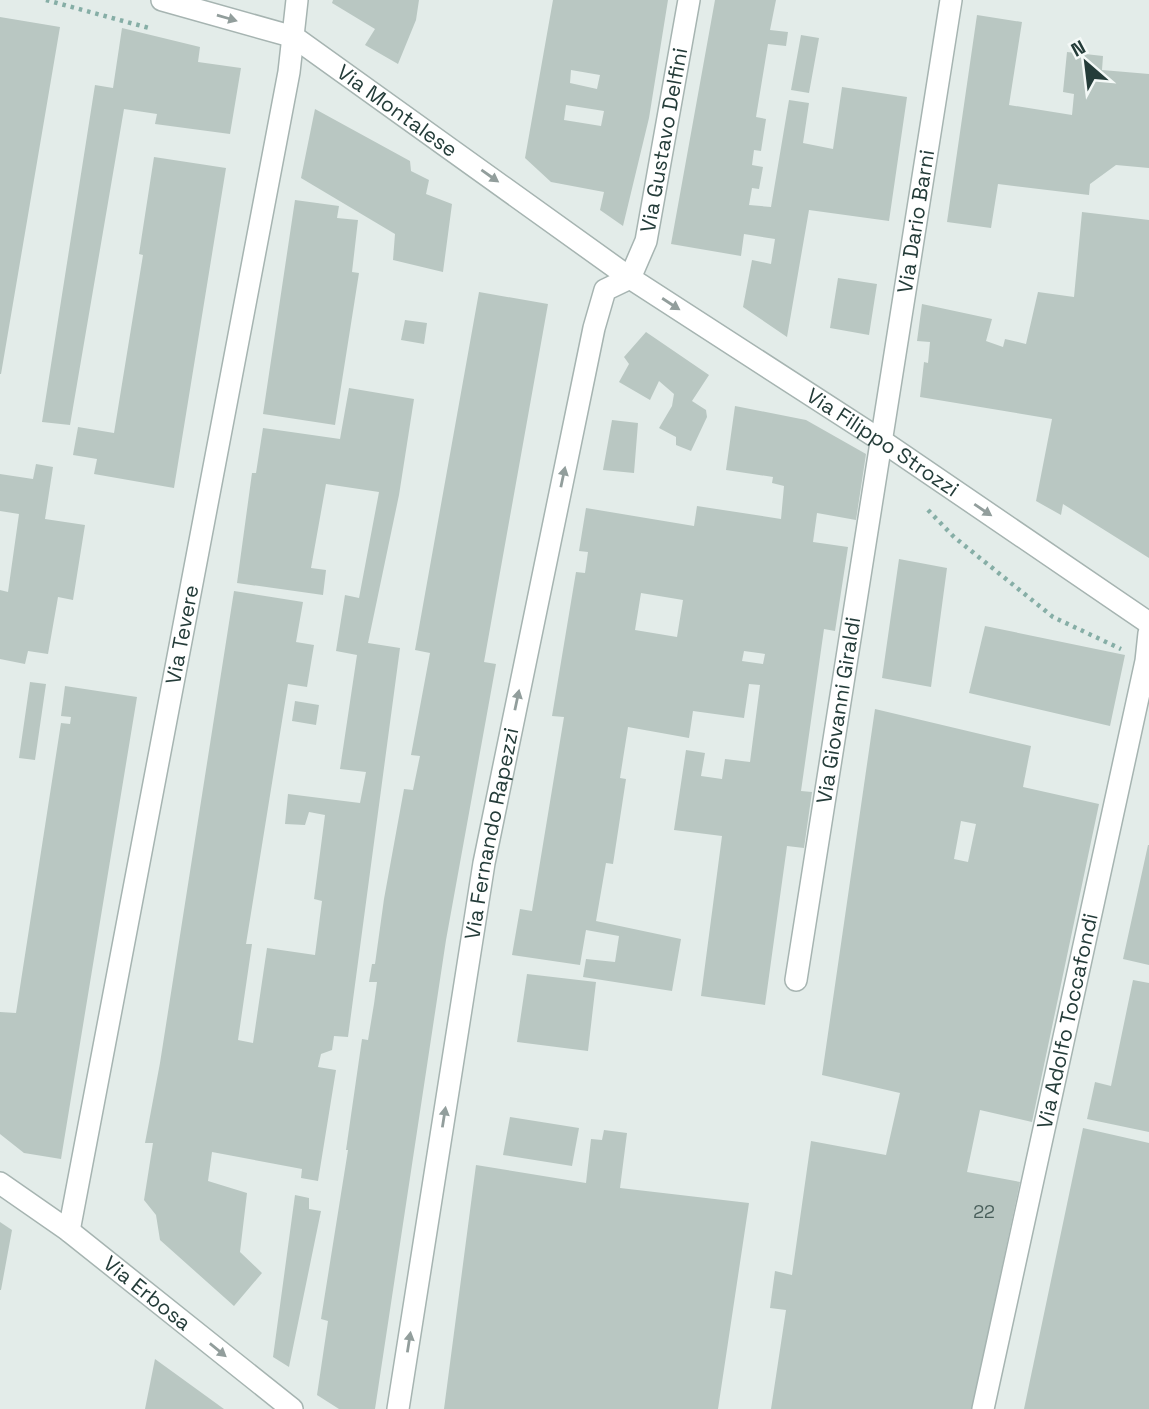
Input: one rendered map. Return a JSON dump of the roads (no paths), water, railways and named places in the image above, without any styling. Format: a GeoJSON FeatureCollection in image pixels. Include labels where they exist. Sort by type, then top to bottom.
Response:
{"type":"FeatureCollection","features":[{"type":"Feature","properties":{"kind":"street","name":"Via Montalese"},"geometry":{"type":"LineString","coordinates":[[162,0],[294,37],[622,272]]}},
{"type":"Feature","properties":{"kind":"street","name":"Via Tevere"},"geometry":{"type":"LineString","coordinates":[[69,1231],[289,72],[297,0]]}},
{"type":"Feature","properties":{"kind":"street","name":"Via Gustavo Delfini"},"geometry":{"type":"LineString","coordinates":[[622,272],[646,241],[689,0]]}},
{"type":"Feature","properties":{"kind":"street","name":"Via Dario Barni"},"geometry":{"type":"LineString","coordinates":[[882,441],[951,0]]}},
{"type":"Feature","properties":{"kind":"street","name":"Via Filippo Strozzi"},"geometry":{"type":"LineString","coordinates":[[622,272],[882,441],[1149,623]]}},
{"type":"Feature","properties":{"kind":"street","name":"Via Fernando Rapezzi"},"geometry":{"type":"LineString","coordinates":[[398,1409],[492,822],[594,328],[605,290],[622,272]]}},
{"type":"Feature","properties":{"kind":"street","name":"Via Giovanni Giraldi"},"geometry":{"type":"LineString","coordinates":[[796,980],[882,441]]}},
{"type":"Feature","properties":{"kind":"street","name":"Via Adolfo Toccafondi"},"geometry":{"type":"LineString","coordinates":[[983,1409],[1146,661],[1149,633]]}},
{"type":"Feature","properties":{"kind":"street","name":"Via Erbosa"},"geometry":{"type":"LineString","coordinates":[[0,1183],[69,1231],[292,1409]]}}]}
